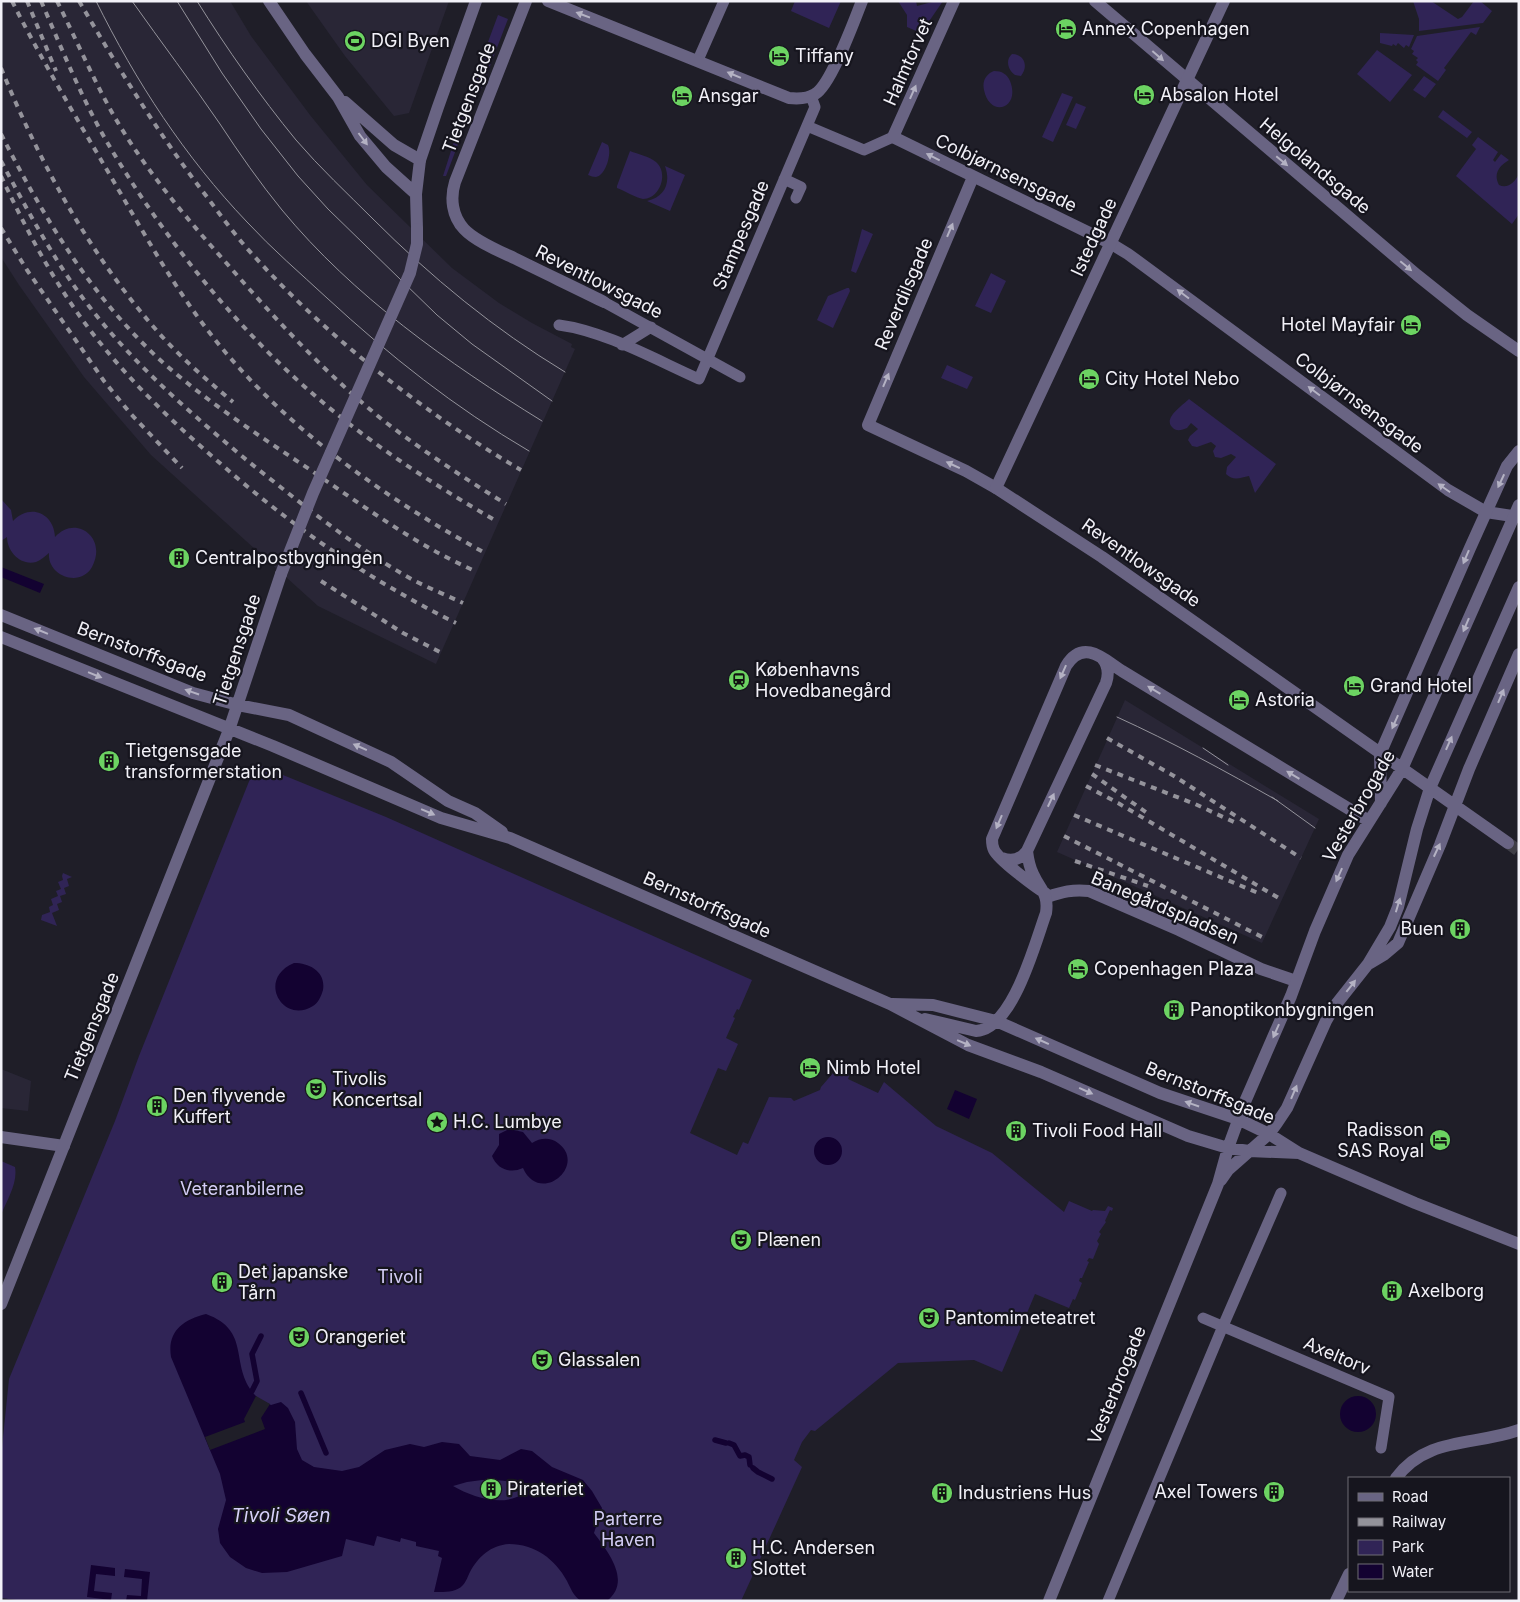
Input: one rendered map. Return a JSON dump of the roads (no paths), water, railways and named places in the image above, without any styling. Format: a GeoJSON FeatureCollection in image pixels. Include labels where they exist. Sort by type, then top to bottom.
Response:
{"type":"FeatureCollection","features":[{"type":"Feature","properties":{"kind":"street"},"geometry":{"type":"LineString","coordinates":[[269,1],[305,54],[338,97],[354,126],[372,151],[386,167],[416,194]]}},
{"type":"Feature","properties":{"kind":"street","name":"Tietgensgade"},"geometry":{"type":"LineString","coordinates":[[1,1304],[229,730],[281,574],[313,493],[410,273],[417,244],[416,194],[420,160],[476,1]]}},
{"type":"Feature","properties":{"kind":"street","name":"Tietgensgade"},"geometry":{"type":"LineString","coordinates":[[453,209],[452,194],[455,182],[526,1]]}},
{"type":"Feature","properties":{"kind":"street"},"geometry":{"type":"LineString","coordinates":[[548,1],[789,98],[804,98],[820,91],[827,81],[862,1]]}},
{"type":"Feature","properties":{"kind":"street"},"geometry":{"type":"LineString","coordinates":[[698,60],[724,1]]}},
{"type":"Feature","properties":{"kind":"street","name":"Halmtorvet"},"geometry":{"type":"LineString","coordinates":[[893,137],[954,1]]}},
{"type":"Feature","properties":{"kind":"street","name":"Helgolandsgade"},"geometry":{"type":"LineString","coordinates":[[1095,1],[1441,295],[1519,351]]}},
{"type":"Feature","properties":{"kind":"street","name":"Istedgade"},"geometry":{"type":"LineString","coordinates":[[996,488],[1224,1]]}},
{"type":"Feature","properties":{"kind":"street"},"geometry":{"type":"LineString","coordinates":[[811,96],[815,107],[807,126],[864,150],[893,137]]}},
{"type":"Feature","properties":{"kind":"street"},"geometry":{"type":"LineString","coordinates":[[338,97],[394,145],[420,160]]}},
{"type":"Feature","properties":{"kind":"street","name":"Stampesgade"},"geometry":{"type":"LineString","coordinates":[[622,345],[699,379],[790,188],[807,126]]}},
{"type":"Feature","properties":{"kind":"street","name":"Colbjørnsensgade"},"geometry":{"type":"LineString","coordinates":[[893,137],[1110,243],[1128,254],[1448,490],[1486,512],[1517,513]]}},
{"type":"Feature","properties":{"kind":"street","name":"Reverdilsgade"},"geometry":{"type":"LineString","coordinates":[[868,425],[973,177]]}},
{"type":"Feature","properties":{"kind":"street","name":"Reventlowsgade"},"geometry":{"type":"LineString","coordinates":[[453,209],[464,230],[473,236],[501,252],[604,302],[740,377]]}},
{"type":"Feature","properties":{"kind":"street"},"geometry":{"type":"LineString","coordinates":[[558,325],[584,330],[622,345],[651,327]]}},
{"type":"Feature","properties":{"kind":"street","name":"Reventlowsgade"},"geometry":{"type":"LineString","coordinates":[[868,425],[966,471],[1102,556],[1508,843]]}},
{"type":"Feature","properties":{"kind":"street"},"geometry":{"type":"LineString","coordinates":[[1381,802],[1380,754],[1486,512],[1508,466],[1519,451]]}},
{"type":"Feature","properties":{"kind":"street","name":"Vesterbrogade"},"geometry":{"type":"LineString","coordinates":[[1049,1601],[1218,1184],[1238,1119],[1291,996],[1315,931],[1348,855],[1402,769],[1517,513]]}},
{"type":"Feature","properties":{"kind":"street","name":"Vesterbrogade"},"geometry":{"type":"LineString","coordinates":[[1218,1184],[1228,1170],[1269,1134],[1287,1108],[1326,1021],[1368,964],[1386,935],[1394,918],[1417,829],[1430,788],[1519,587]]}},
{"type":"Feature","properties":{"kind":"street","name":"Bernstorffsgade"},"geometry":{"type":"LineString","coordinates":[[1,615],[193,693],[238,705],[289,715],[375,754],[448,800],[475,813],[510,838]]}},
{"type":"Feature","properties":{"kind":"street","name":"Bernstorffsgade"},"geometry":{"type":"LineString","coordinates":[[1,637],[229,730],[273,746],[440,818],[510,838],[890,1004],[947,1036],[1041,1072],[1188,1136],[1228,1148],[1248,1151],[1299,1153]]}},
{"type":"Feature","properties":{"kind":"street"},"geometry":{"type":"LineString","coordinates":[[1046,895],[994,850],[993,835],[1070,658],[1085,651],[1100,656],[1369,820]]}},
{"type":"Feature","properties":{"kind":"street"},"geometry":{"type":"LineString","coordinates":[[1368,964],[1386,954],[1398,943],[1519,654]]}},
{"type":"Feature","properties":{"kind":"street"},"geometry":{"type":"LineString","coordinates":[[1002,858],[1016,860],[1027,851],[1106,683],[1107,666],[1100,656]]}},
{"type":"Feature","properties":{"kind":"street"},"geometry":{"type":"LineString","coordinates":[[914,1017],[976,1030],[988,1028],[1010,1005],[1018,990],[1048,904],[1046,895],[1033,875],[1028,862],[1027,851]]}},
{"type":"Feature","properties":{"kind":"street","name":"Banegårdspladsen"},"geometry":{"type":"LineString","coordinates":[[1046,895],[1066,890],[1089,891],[1179,930],[1261,969],[1296,981]]}},
{"type":"Feature","properties":{"kind":"street","name":"Bernstorffsgade"},"geometry":{"type":"LineString","coordinates":[[890,1004],[933,1005],[996,1021],[1160,1093],[1238,1119],[1269,1134],[1299,1153]]}},
{"type":"Feature","properties":{"kind":"street"},"geometry":{"type":"LineString","coordinates":[[1,1137],[64,1146]]}},
{"type":"Feature","properties":{"kind":"street"},"geometry":{"type":"LineString","coordinates":[[1299,1153],[1414,1203],[1519,1244]]}},
{"type":"Feature","properties":{"kind":"street"},"geometry":{"type":"LineString","coordinates":[[1108,1601],[1281,1193]]}},
{"type":"Feature","properties":{"kind":"street"},"geometry":{"type":"LineString","coordinates":[[1203,1318],[1223,1326]]}},
{"type":"Feature","properties":{"kind":"street","name":"Axeltorv"},"geometry":{"type":"LineString","coordinates":[[1223,1326],[1389,1397],[1382,1448]]}},
{"type":"Feature","properties":{"kind":"street"},"geometry":{"type":"LineString","coordinates":[[1397,1477],[1420,1455],[1435,1448],[1495,1437],[1519,1430]]}},
{"type":"Feature","properties":{"kind":"street"},"geometry":{"type":"LineString","coordinates":[[1336,1601],[1348,1576]]}},
{"type":"Feature","properties":{"kind":"water"},"geometry":{"type":"Polygon","coordinates":[[[1,567],[44,584],[40,593],[1,577],[1,567]]]}},
{"type":"Feature","properties":{"kind":"water"},"geometry":{"type":"Polygon","coordinates":[[[294,963],[311,967],[322,978],[323,990],[318,1001],[313,1006],[302,1010],[292,1010],[284,1005],[278,998],[275,989],[277,979],[283,970],[294,963]]]}},
{"type":"Feature","properties":{"kind":"water"},"geometry":{"type":"Polygon","coordinates":[[[955,1090],[977,1099],[969,1119],[947,1109],[955,1090]]]}},
{"type":"Feature","properties":{"kind":"water"},"geometry":{"type":"Polygon","coordinates":[[[509,1129],[523,1132],[532,1143],[545,1139],[558,1143],[566,1152],[568,1162],[565,1171],[549,1183],[540,1183],[531,1179],[523,1168],[509,1170],[497,1164],[492,1156],[499,1145],[499,1134],[509,1129]]]}},
{"type":"Feature","properties":{"kind":"water"},"geometry":{"type":"Polygon","coordinates":[[[828,1137],[838,1141],[842,1151],[838,1161],[828,1165],[818,1161],[814,1151],[818,1141],[828,1137]]]}},
{"type":"Feature","properties":{"kind":"water","name":"Tivoli Søen"},"geometry":{"type":"Polygon","coordinates":[[[206,1314],[220,1321],[229,1329],[235,1339],[242,1371],[247,1383],[254,1394],[260,1399],[271,1405],[281,1402],[288,1408],[295,1422],[297,1449],[302,1460],[314,1467],[342,1471],[359,1467],[385,1450],[410,1444],[424,1447],[442,1442],[459,1444],[470,1456],[500,1460],[521,1449],[532,1451],[552,1467],[583,1480],[602,1508],[594,1533],[611,1558],[618,1576],[614,1593],[607,1601],[580,1600],[574,1594],[557,1566],[543,1554],[527,1547],[509,1544],[491,1549],[473,1567],[460,1588],[445,1592],[434,1592],[442,1558],[438,1556],[439,1551],[416,1546],[416,1542],[401,1538],[400,1542],[377,1536],[374,1546],[346,1539],[342,1556],[287,1572],[262,1573],[246,1568],[230,1557],[220,1543],[218,1529],[226,1500],[220,1474],[171,1357],[170,1348],[174,1334],[183,1324],[206,1314]],[[482,1480],[453,1486],[489,1500],[508,1500],[525,1492],[511,1482],[482,1480]]]}},
{"type":"Feature","properties":{"kind":"water"},"geometry":{"type":"Polygon","coordinates":[[[1358,1396],[1365,1397],[1371,1401],[1375,1407],[1375,1421],[1371,1427],[1365,1431],[1358,1432],[1351,1431],[1345,1427],[1341,1421],[1340,1414],[1341,1407],[1345,1401],[1351,1397],[1358,1396]]]}},
{"type":"Feature","properties":{"kind":"water"},"geometry":{"type":"Polygon","coordinates":[[[91,1565],[115,1568],[115,1576],[96,1574],[94,1591],[112,1593],[111,1600],[87,1597],[91,1565]]]}},
{"type":"Feature","properties":{"kind":"water"},"geometry":{"type":"Polygon","coordinates":[[[125,1569],[150,1572],[147,1601],[126,1601],[127,1595],[141,1596],[142,1579],[124,1577],[125,1569]]]}},
{"type":"Feature","properties":{"kind":"waterway"},"geometry":{"type":"LineString","coordinates":[[252,1391],[257,1381],[252,1354],[261,1336]]}},
{"type":"Feature","properties":{"kind":"waterway"},"geometry":{"type":"LineString","coordinates":[[301,1393],[326,1453]]}},
{"type":"Feature","properties":{"kind":"waterway"},"geometry":{"type":"LineString","coordinates":[[715,1440],[726,1443]]}},
{"type":"Feature","properties":{"kind":"waterway"},"geometry":{"type":"LineString","coordinates":[[729,1443],[734,1445],[740,1456],[745,1455],[749,1457],[750,1465]]}},
{"type":"Feature","properties":{"kind":"waterway"},"geometry":{"type":"LineString","coordinates":[[753,1468],[772,1479]]}},
{"type":"Feature","properties":{"kind":"tunnel"},"geometry":{"type":"LineString","coordinates":[[1508,843],[1519,851]]}},
{"type":"Feature","properties":{"kind":"tram line"},"geometry":{"type":"LineString","coordinates":[[96,1],[128,61],[163,118],[224,197],[257,232],[286,261],[351,319],[423,380],[475,417],[529,451]]}},
{"type":"Feature","properties":{"kind":"tram line"},"geometry":{"type":"LineString","coordinates":[[132,1],[199,93],[258,179],[282,210],[339,271],[403,326],[472,376],[542,421]]}},
{"type":"Feature","properties":{"kind":"tram line"},"geometry":{"type":"LineString","coordinates":[[177,1],[222,73],[261,129],[298,176],[328,209],[437,315],[472,344],[552,401]]}},
{"type":"Feature","properties":{"kind":"tram line"},"geometry":{"type":"LineString","coordinates":[[197,1],[232,54],[270,106],[314,160],[395,240],[441,282],[488,320],[565,372]]}},
{"type":"Feature","properties":{"kind":"tram line"},"geometry":{"type":"LineString","coordinates":[[1117,717],[1158,736],[1278,801]]}},
{"type":"Feature","properties":{"kind":"tram line"},"geometry":{"type":"LineString","coordinates":[[1203,748],[1228,765]]}},
{"type":"Feature","properties":{"kind":"tram line"},"geometry":{"type":"LineString","coordinates":[[1272,797],[1315,828]]}},
{"type":"Feature","properties":{"kind":"railway"},"geometry":{"type":"LineString","coordinates":[[12,1],[61,92],[153,248],[194,312],[226,353],[283,412],[346,465],[414,511],[485,553]]}},
{"type":"Feature","properties":{"kind":"railway"},"geometry":{"type":"LineString","coordinates":[[27,1],[56,71]]}},
{"type":"Feature","properties":{"kind":"railway"},"geometry":{"type":"LineString","coordinates":[[41,1],[80,90],[107,142],[152,212],[203,280],[231,312],[289,373],[362,434],[406,465],[498,522]]}},
{"type":"Feature","properties":{"kind":"railway"},"geometry":{"type":"LineString","coordinates":[[57,1],[99,88],[126,136],[168,194],[247,287],[303,347],[342,385],[384,421],[429,454],[506,504]]}},
{"type":"Feature","properties":{"kind":"railway"},"geometry":{"type":"LineString","coordinates":[[79,1],[124,77],[172,150],[254,256],[313,316],[380,373],[450,425],[521,470]]}},
{"type":"Feature","properties":{"kind":"railway"},"geometry":{"type":"LineString","coordinates":[[1,68],[32,138],[50,173],[88,239],[110,271],[167,342],[233,402]]}},
{"type":"Feature","properties":{"kind":"railway"},"geometry":{"type":"LineString","coordinates":[[1,134],[35,198],[74,259],[117,316],[168,367],[237,420],[370,511],[433,550],[477,572]]}},
{"type":"Feature","properties":{"kind":"railway"},"geometry":{"type":"LineString","coordinates":[[1,161],[40,232],[85,301],[122,345],[162,386],[249,462],[350,540],[415,581],[463,603]]}},
{"type":"Feature","properties":{"kind":"railway"},"geometry":{"type":"LineString","coordinates":[[1,176],[20,216],[64,294],[118,364],[164,412],[241,481],[299,527],[391,588],[456,623]]}},
{"type":"Feature","properties":{"kind":"railway"},"geometry":{"type":"LineString","coordinates":[[1,228],[27,270],[104,381],[130,413],[182,468]]}},
{"type":"Feature","properties":{"kind":"railway"},"geometry":{"type":"LineString","coordinates":[[321,581],[403,633],[442,653]]}},
{"type":"Feature","properties":{"kind":"railway"},"geometry":{"type":"LineString","coordinates":[[1107,738],[1174,776],[1301,858]]}},
{"type":"Feature","properties":{"kind":"railway"},"geometry":{"type":"LineString","coordinates":[[1095,765],[1195,804],[1234,822]]}},
{"type":"Feature","properties":{"kind":"railway"},"geometry":{"type":"LineString","coordinates":[[1092,774],[1147,813]]}},
{"type":"Feature","properties":{"kind":"railway"},"geometry":{"type":"LineString","coordinates":[[1086,786],[1282,900]]}},
{"type":"Feature","properties":{"kind":"railway"},"geometry":{"type":"LineString","coordinates":[[1074,815],[1258,893]]}},
{"type":"Feature","properties":{"kind":"railway"},"geometry":{"type":"LineString","coordinates":[[1064,836],[1264,938]]}},
{"type":"Feature","properties":{"kind":"railway"},"geometry":{"type":"LineString","coordinates":[[1075,861],[1148,886]]}},
{"type":"Feature","properties":{"kind":"place","name":"Annex Copenhagen"},"geometry":{"type":"Point","coordinates":[1066,29]}},
{"type":"Feature","properties":{"kind":"place","name":"DGI Byen"},"geometry":{"type":"Point","coordinates":[355,41]}},
{"type":"Feature","properties":{"kind":"place","name":"Tiffany"},"geometry":{"type":"Point","coordinates":[779,56]}},
{"type":"Feature","properties":{"kind":"place","name":"Absalon Hotel"},"geometry":{"type":"Point","coordinates":[1144,95]}},
{"type":"Feature","properties":{"kind":"place","name":"Ansgar"},"geometry":{"type":"Point","coordinates":[682,96]}},
{"type":"Feature","properties":{"kind":"place","name":"Hotel Mayfair"},"geometry":{"type":"Point","coordinates":[1411,325]}},
{"type":"Feature","properties":{"kind":"place","name":"City Hotel Nebo"},"geometry":{"type":"Point","coordinates":[1089,379]}},
{"type":"Feature","properties":{"kind":"place","name":"Centralpostbygningen"},"geometry":{"type":"Point","coordinates":[179,558]}},
{"type":"Feature","properties":{"kind":"place","name":"Københavns Hovedbanegård"},"geometry":{"type":"Point","coordinates":[739,680]}},
{"type":"Feature","properties":{"kind":"place","name":"Grand Hotel"},"geometry":{"type":"Point","coordinates":[1354,686]}},
{"type":"Feature","properties":{"kind":"place","name":"Astoria"},"geometry":{"type":"Point","coordinates":[1239,700]}},
{"type":"Feature","properties":{"kind":"place","name":"Tietgensgade transformerstation"},"geometry":{"type":"Point","coordinates":[109,761]}},
{"type":"Feature","properties":{"kind":"place","name":"Buen"},"geometry":{"type":"Point","coordinates":[1460,929]}},
{"type":"Feature","properties":{"kind":"place","name":"Copenhagen Plaza"},"geometry":{"type":"Point","coordinates":[1078,969]}},
{"type":"Feature","properties":{"kind":"place","name":"Panoptikonbygningen"},"geometry":{"type":"Point","coordinates":[1174,1010]}},
{"type":"Feature","properties":{"kind":"place","name":"Nimb Hotel"},"geometry":{"type":"Point","coordinates":[810,1068]}},
{"type":"Feature","properties":{"kind":"place","name":"Tivolis Koncertsal"},"geometry":{"type":"Point","coordinates":[316,1089]}},
{"type":"Feature","properties":{"kind":"place","name":"Den flyvende Kuffert"},"geometry":{"type":"Point","coordinates":[157,1106]}},
{"type":"Feature","properties":{"kind":"place","name":"H.C. Lumbye"},"geometry":{"type":"Point","coordinates":[437,1122]}},
{"type":"Feature","properties":{"kind":"place","name":"Tivoli Food Hall"},"geometry":{"type":"Point","coordinates":[1016,1131]}},
{"type":"Feature","properties":{"kind":"place","name":"Radisson SAS Royal"},"geometry":{"type":"Point","coordinates":[1440,1140]}},
{"type":"Feature","properties":{"kind":"place","name":"Plænen"},"geometry":{"type":"Point","coordinates":[741,1240]}},
{"type":"Feature","properties":{"kind":"place","name":"Det japanske Tårn"},"geometry":{"type":"Point","coordinates":[222,1282]}},
{"type":"Feature","properties":{"kind":"place","name":"Axelborg"},"geometry":{"type":"Point","coordinates":[1392,1291]}},
{"type":"Feature","properties":{"kind":"place","name":"Pantomimeteatret"},"geometry":{"type":"Point","coordinates":[929,1318]}},
{"type":"Feature","properties":{"kind":"place","name":"Orangeriet"},"geometry":{"type":"Point","coordinates":[299,1337]}},
{"type":"Feature","properties":{"kind":"place","name":"Glassalen"},"geometry":{"type":"Point","coordinates":[542,1360]}},
{"type":"Feature","properties":{"kind":"place","name":"Pirateriet"},"geometry":{"type":"Point","coordinates":[491,1489]}},
{"type":"Feature","properties":{"kind":"place","name":"Axel Towers"},"geometry":{"type":"Point","coordinates":[1274,1492]}},
{"type":"Feature","properties":{"kind":"place","name":"Industriens Hus"},"geometry":{"type":"Point","coordinates":[942,1493]}},
{"type":"Feature","properties":{"kind":"place","name":"H.C. Andersen Slottet"},"geometry":{"type":"Point","coordinates":[736,1558]}},
{"type":"Feature","properties":{"kind":"park label","name":"Veteranbilerne"},"geometry":{"type":"Point","coordinates":[242,1189]}},
{"type":"Feature","properties":{"kind":"park label","name":"Tivoli"},"geometry":{"type":"Point","coordinates":[400,1277]}},
{"type":"Feature","properties":{"kind":"park label","name":"Parterre Haven"},"geometry":{"type":"Point","coordinates":[628,1529]}}]}
